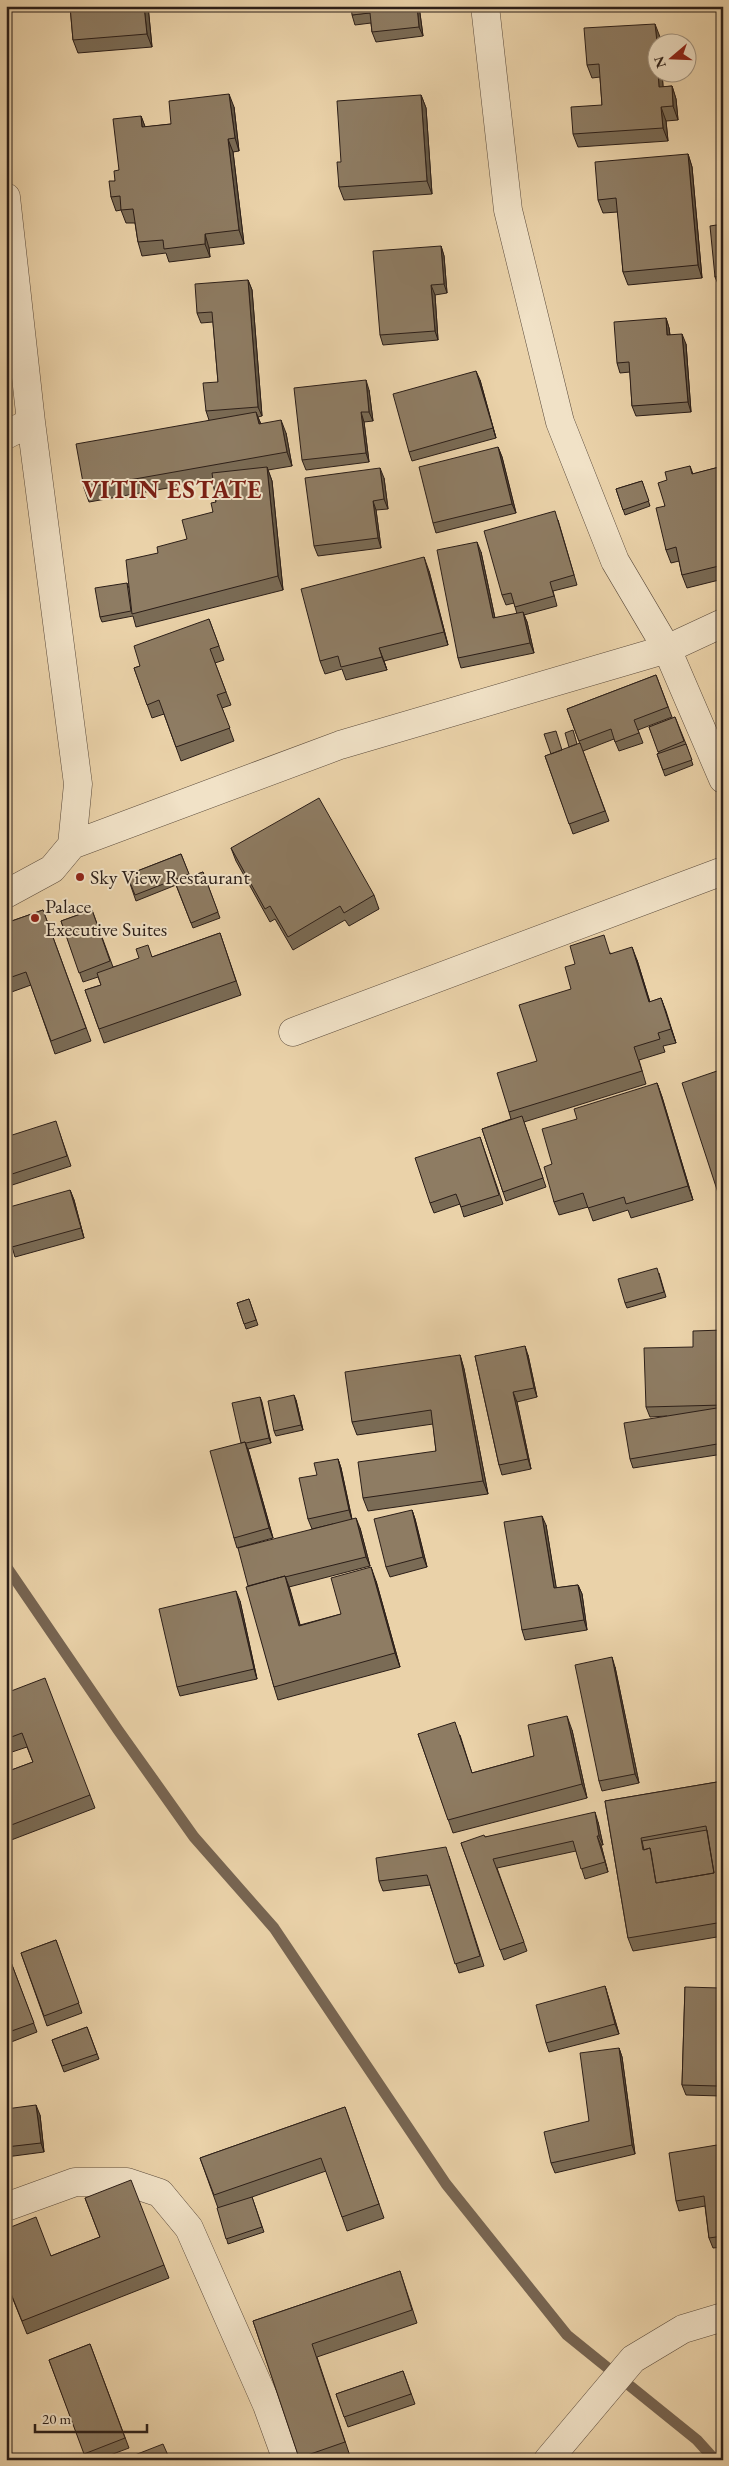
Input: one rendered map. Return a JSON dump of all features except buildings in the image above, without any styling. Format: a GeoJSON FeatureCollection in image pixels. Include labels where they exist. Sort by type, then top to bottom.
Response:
{"type":"FeatureCollection","features":[{"type":"Feature","properties":{"kind":"street"},"geometry":{"type":"LineString","coordinates":[[485,6],[508,210],[560,422],[615,561],[666,649],[723,779]]}},
{"type":"Feature","properties":{"kind":"street"},"geometry":{"type":"LineString","coordinates":[[6,197],[32,422],[78,784],[72,845]]}},
{"type":"Feature","properties":{"kind":"street"},"geometry":{"type":"LineString","coordinates":[[6,435],[32,422]]}},
{"type":"Feature","properties":{"kind":"street"},"geometry":{"type":"LineString","coordinates":[[6,894],[52,869],[72,845],[340,745],[666,649],[723,623]]}},
{"type":"Feature","properties":{"kind":"street"},"geometry":{"type":"LineString","coordinates":[[293,1032],[723,871]]}},
{"type":"Feature","properties":{"kind":"street"},"geometry":{"type":"LineString","coordinates":[[6,2207],[76,2182],[127,2182],[160,2193],[189,2228],[267,2405],[287,2460]]}},
{"type":"Feature","properties":{"kind":"street"},"geometry":{"type":"LineString","coordinates":[[548,2460],[633,2359],[683,2329],[723,2317]]}},
{"type":"Feature","properties":{"kind":"waterway"},"geometry":{"type":"LineString","coordinates":[[6,1566],[194,1837],[274,1928],[446,2184],[567,2335],[697,2440],[715,2460]]}},
{"type":"Feature","properties":{"kind":"place","name":"Sky View Restaurant"},"geometry":{"type":"Point","coordinates":[80,877]}},
{"type":"Feature","properties":{"kind":"place","name":"Palace Executive Suites"},"geometry":{"type":"Point","coordinates":[35,918]}},
{"type":"Feature","properties":{"kind":"district","name":"VITIN ESTATE"},"geometry":{"type":"Point","coordinates":[172,489]}}]}
